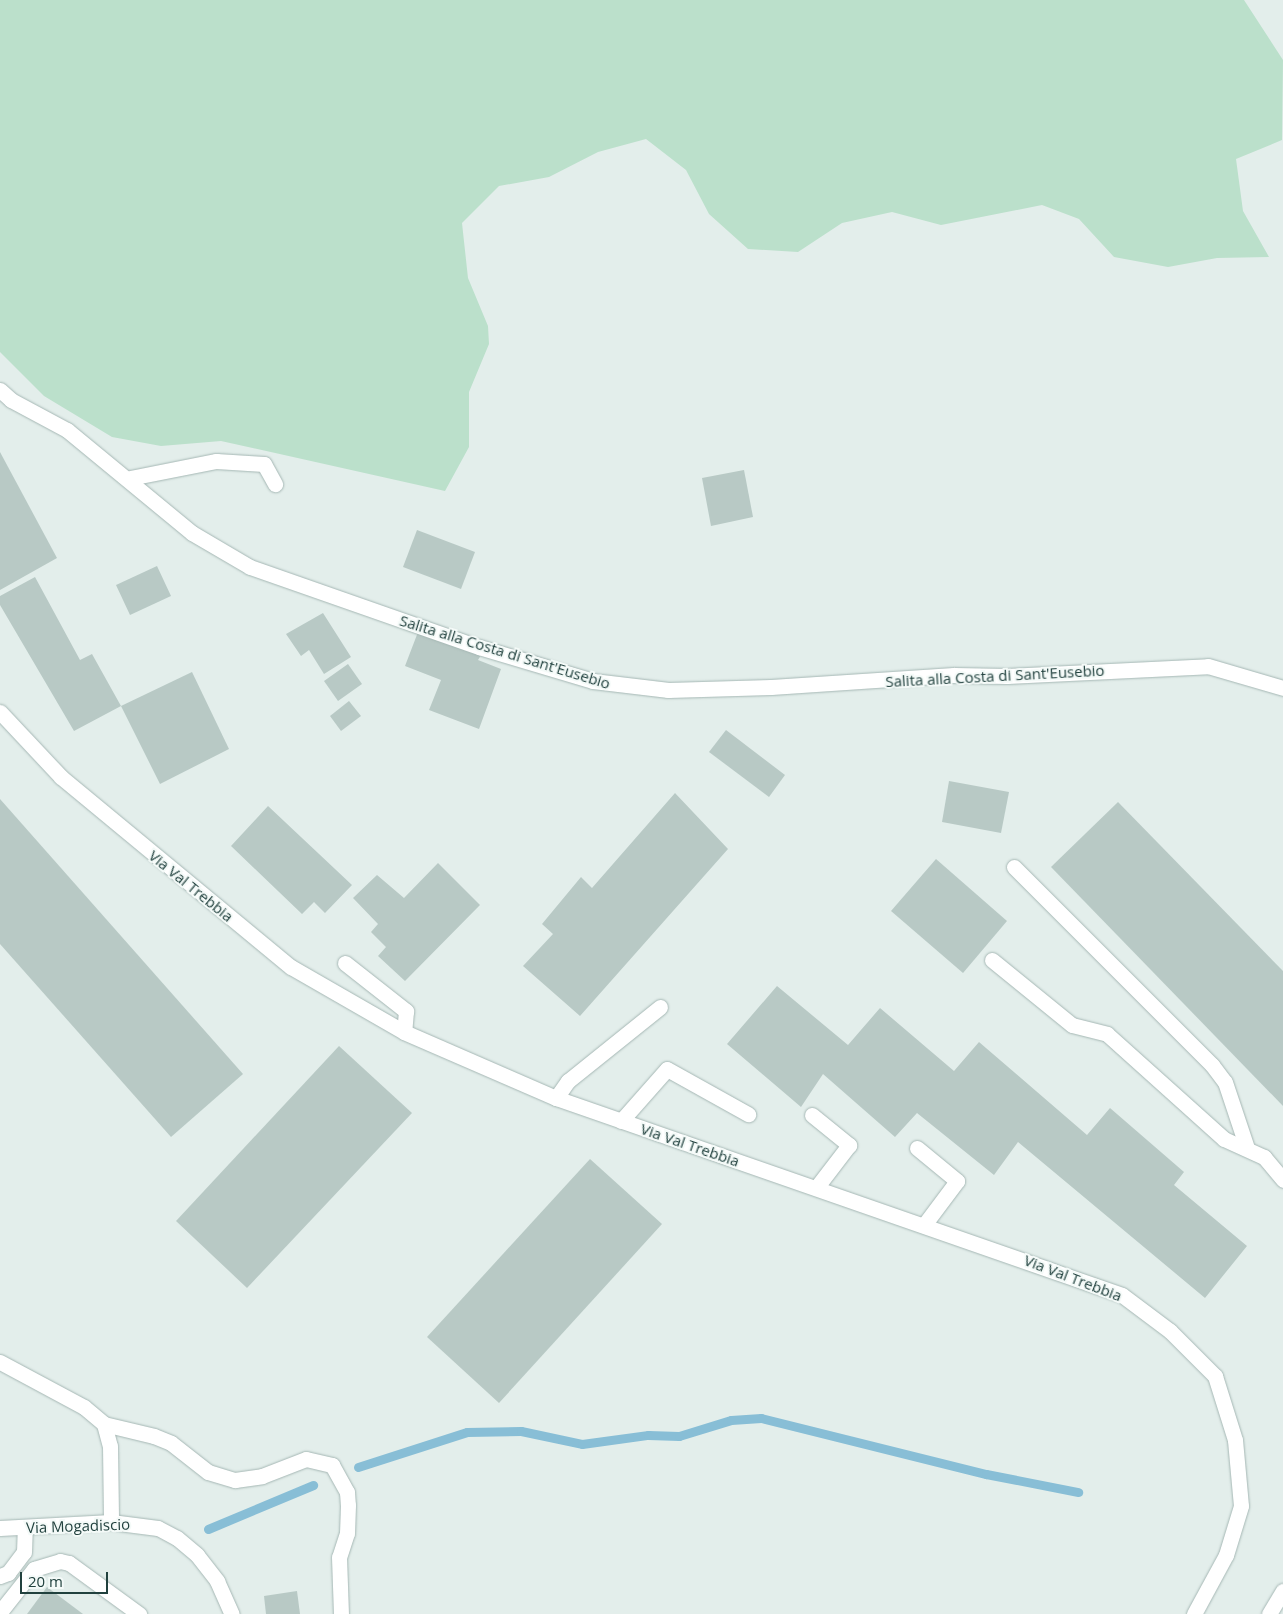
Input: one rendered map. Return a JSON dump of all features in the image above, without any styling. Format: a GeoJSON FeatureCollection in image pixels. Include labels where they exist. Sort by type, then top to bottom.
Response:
{"type":"FeatureCollection","features":[{"type":"Feature","properties":{"kind":"street","name":"Salita alla Costa di Sant'Eusebio"},"geometry":{"type":"LineString","coordinates":[[0,390],[11,400],[67,430],[96,457],[130,478],[192,532],[250,567],[479,646],[629,688],[771,688],[954,674],[1007,676],[1208,666],[1283,688]]}},
{"type":"Feature","properties":{"kind":"street"},"geometry":{"type":"LineString","coordinates":[[130,478],[216,461],[264,464],[275,484]]}},
{"type":"Feature","properties":{"kind":"street","name":"Via Val Trebbia"},"geometry":{"type":"LineString","coordinates":[[0,712],[61,777],[291,967],[404,1032],[556,1098],[924,1224],[1122,1295],[1170,1330],[1215,1376],[1236,1440],[1241,1506],[1226,1555],[1194,1614]]}},
{"type":"Feature","properties":{"kind":"street"},"geometry":{"type":"LineString","coordinates":[[1014,867],[1212,1065],[1225,1082],[1248,1148]]}},
{"type":"Feature","properties":{"kind":"street"},"geometry":{"type":"LineString","coordinates":[[992,960],[1072,1025],[1107,1034],[1224,1139],[1248,1148],[1276,1166],[1283,1180]]}},
{"type":"Feature","properties":{"kind":"street"},"geometry":{"type":"LineString","coordinates":[[345,963],[406,1012],[404,1032]]}},
{"type":"Feature","properties":{"kind":"street"},"geometry":{"type":"LineString","coordinates":[[556,1098],[568,1081],[660,1007]]}},
{"type":"Feature","properties":{"kind":"street","name":"Via Val Trebbia"},"geometry":{"type":"LineString","coordinates":[[621,1121],[667,1069],[748,1114]]}},
{"type":"Feature","properties":{"kind":"street"},"geometry":{"type":"LineString","coordinates":[[812,1115],[849,1145],[816,1188]]}},
{"type":"Feature","properties":{"kind":"street"},"geometry":{"type":"LineString","coordinates":[[917,1148],[957,1181],[924,1224]]}},
{"type":"Feature","properties":{"kind":"street"},"geometry":{"type":"LineString","coordinates":[[0,1362],[84,1406],[104,1424],[154,1436],[171,1443],[208,1472],[235,1480],[262,1476],[306,1459],[332,1465],[346,1492],[348,1505],[347,1533],[339,1557],[341,1614]]}},
{"type":"Feature","properties":{"kind":"street"},"geometry":{"type":"LineString","coordinates":[[104,1424],[110,1446],[111,1522]]}},
{"type":"Feature","properties":{"kind":"street","name":"Via Mogadiscio"},"geometry":{"type":"LineString","coordinates":[[0,1528],[111,1522],[158,1528],[178,1538],[217,1581],[232,1614]]}},
{"type":"Feature","properties":{"kind":"street"},"geometry":{"type":"LineString","coordinates":[[0,1576],[8,1573],[24,1552],[25,1528]]}},
{"type":"Feature","properties":{"kind":"street"},"geometry":{"type":"LineString","coordinates":[[1,1613],[34,1569],[60,1562],[69,1564],[139,1614]]}},
{"type":"Feature","properties":{"kind":"street"},"geometry":{"type":"LineString","coordinates":[[1270,1614],[1283,1591]]}},
{"type":"Feature","properties":{"kind":"green space"},"geometry":{"type":"Polygon","coordinates":[[[0,0],[1244,0],[1283,60],[1282,140],[1236,159],[1243,211],[1269,257],[1217,258],[1168,267],[1114,257],[1079,219],[1042,205],[941,225],[892,212],[842,223],[798,252],[748,249],[709,214],[686,170],[646,139],[598,152],[549,177],[499,186],[462,223],[468,278],[488,326],[489,344],[469,392],[469,447],[445,491],[221,441],[161,446],[112,437],[44,396],[0,352],[0,0]]]}},
{"type":"Feature","properties":{"kind":"building"},"geometry":{"type":"Polygon","coordinates":[[[0,452],[57,558],[0,590],[0,452]]]}},
{"type":"Feature","properties":{"kind":"building"},"geometry":{"type":"Polygon","coordinates":[[[744,470],[753,517],[711,526],[702,478],[744,470]]]}},
{"type":"Feature","properties":{"kind":"building"},"geometry":{"type":"Polygon","coordinates":[[[417,530],[475,552],[461,589],[403,567],[417,530]]]}},
{"type":"Feature","properties":{"kind":"building"},"geometry":{"type":"Polygon","coordinates":[[[157,566],[171,596],[130,615],[116,585],[157,566]]]}},
{"type":"Feature","properties":{"kind":"building"},"geometry":{"type":"Polygon","coordinates":[[[35,577],[80,660],[92,654],[121,706],[74,731],[0,605],[0,596],[35,577]]]}},
{"type":"Feature","properties":{"kind":"building"},"geometry":{"type":"Polygon","coordinates":[[[323,613],[351,657],[324,674],[309,650],[301,656],[286,634],[323,613]]]}},
{"type":"Feature","properties":{"kind":"building"},"geometry":{"type":"Polygon","coordinates":[[[418,632],[481,655],[478,660],[501,669],[479,729],[429,710],[441,680],[405,666],[418,632]]]}},
{"type":"Feature","properties":{"kind":"building"},"geometry":{"type":"Polygon","coordinates":[[[348,664],[362,684],[338,701],[324,681],[348,664]]]}},
{"type":"Feature","properties":{"kind":"building"},"geometry":{"type":"Polygon","coordinates":[[[192,672],[229,749],[160,784],[121,706],[192,672]]]}},
{"type":"Feature","properties":{"kind":"building"},"geometry":{"type":"Polygon","coordinates":[[[349,701],[361,716],[341,731],[330,716],[349,701]]]}},
{"type":"Feature","properties":{"kind":"building"},"geometry":{"type":"Polygon","coordinates":[[[726,730],[785,775],[769,797],[709,752],[726,730]]]}},
{"type":"Feature","properties":{"kind":"building"},"geometry":{"type":"Polygon","coordinates":[[[949,781],[1009,792],[1001,833],[942,822],[949,781]]]}},
{"type":"Feature","properties":{"kind":"building"},"geometry":{"type":"Polygon","coordinates":[[[675,793],[728,849],[580,1016],[523,966],[553,934],[542,924],[581,877],[592,888],[675,793]]]}},
{"type":"Feature","properties":{"kind":"building"},"geometry":{"type":"Polygon","coordinates":[[[0,799],[243,1074],[171,1137],[0,944],[0,799]]]}},
{"type":"Feature","properties":{"kind":"building"},"geometry":{"type":"Polygon","coordinates":[[[1118,802],[1283,971],[1283,1106],[1051,867],[1118,802]]]}},
{"type":"Feature","properties":{"kind":"building"},"geometry":{"type":"Polygon","coordinates":[[[268,806],[352,885],[325,913],[314,902],[302,914],[231,846],[268,806]]]}},
{"type":"Feature","properties":{"kind":"building"},"geometry":{"type":"Polygon","coordinates":[[[936,859],[1007,921],[963,973],[891,911],[936,859]]]}},
{"type":"Feature","properties":{"kind":"building"},"geometry":{"type":"Polygon","coordinates":[[[438,863],[480,905],[405,981],[378,956],[386,947],[371,932],[378,924],[353,898],[377,875],[404,898],[438,863]]]}},
{"type":"Feature","properties":{"kind":"building"},"geometry":{"type":"Polygon","coordinates":[[[777,986],[848,1045],[880,1008],[954,1071],[979,1042],[1087,1135],[1110,1108],[1184,1172],[1174,1185],[1247,1246],[1205,1298],[1018,1142],[994,1175],[917,1113],[895,1137],[823,1074],[801,1107],[727,1044],[777,986]]]}},
{"type":"Feature","properties":{"kind":"building"},"geometry":{"type":"Polygon","coordinates":[[[339,1046],[412,1113],[247,1288],[176,1221],[339,1046]]]}},
{"type":"Feature","properties":{"kind":"building"},"geometry":{"type":"Polygon","coordinates":[[[590,1159],[662,1224],[499,1403],[427,1337],[590,1159]]]}},
{"type":"Feature","properties":{"kind":"building"},"geometry":{"type":"Polygon","coordinates":[[[47,1587],[83,1614],[27,1614],[47,1587]]]}},
{"type":"Feature","properties":{"kind":"building"},"geometry":{"type":"Polygon","coordinates":[[[297,1591],[300,1614],[266,1614],[264,1596],[297,1591]]]}},
{"type":"Feature","properties":{"kind":"waterway"},"geometry":{"type":"LineString","coordinates":[[358,1467],[467,1432],[521,1431],[582,1444],[648,1435],[679,1436],[731,1420],[761,1418],[986,1474],[1078,1492]]}},
{"type":"Feature","properties":{"kind":"waterway"},"geometry":{"type":"LineString","coordinates":[[208,1529],[313,1485]]}}]}
